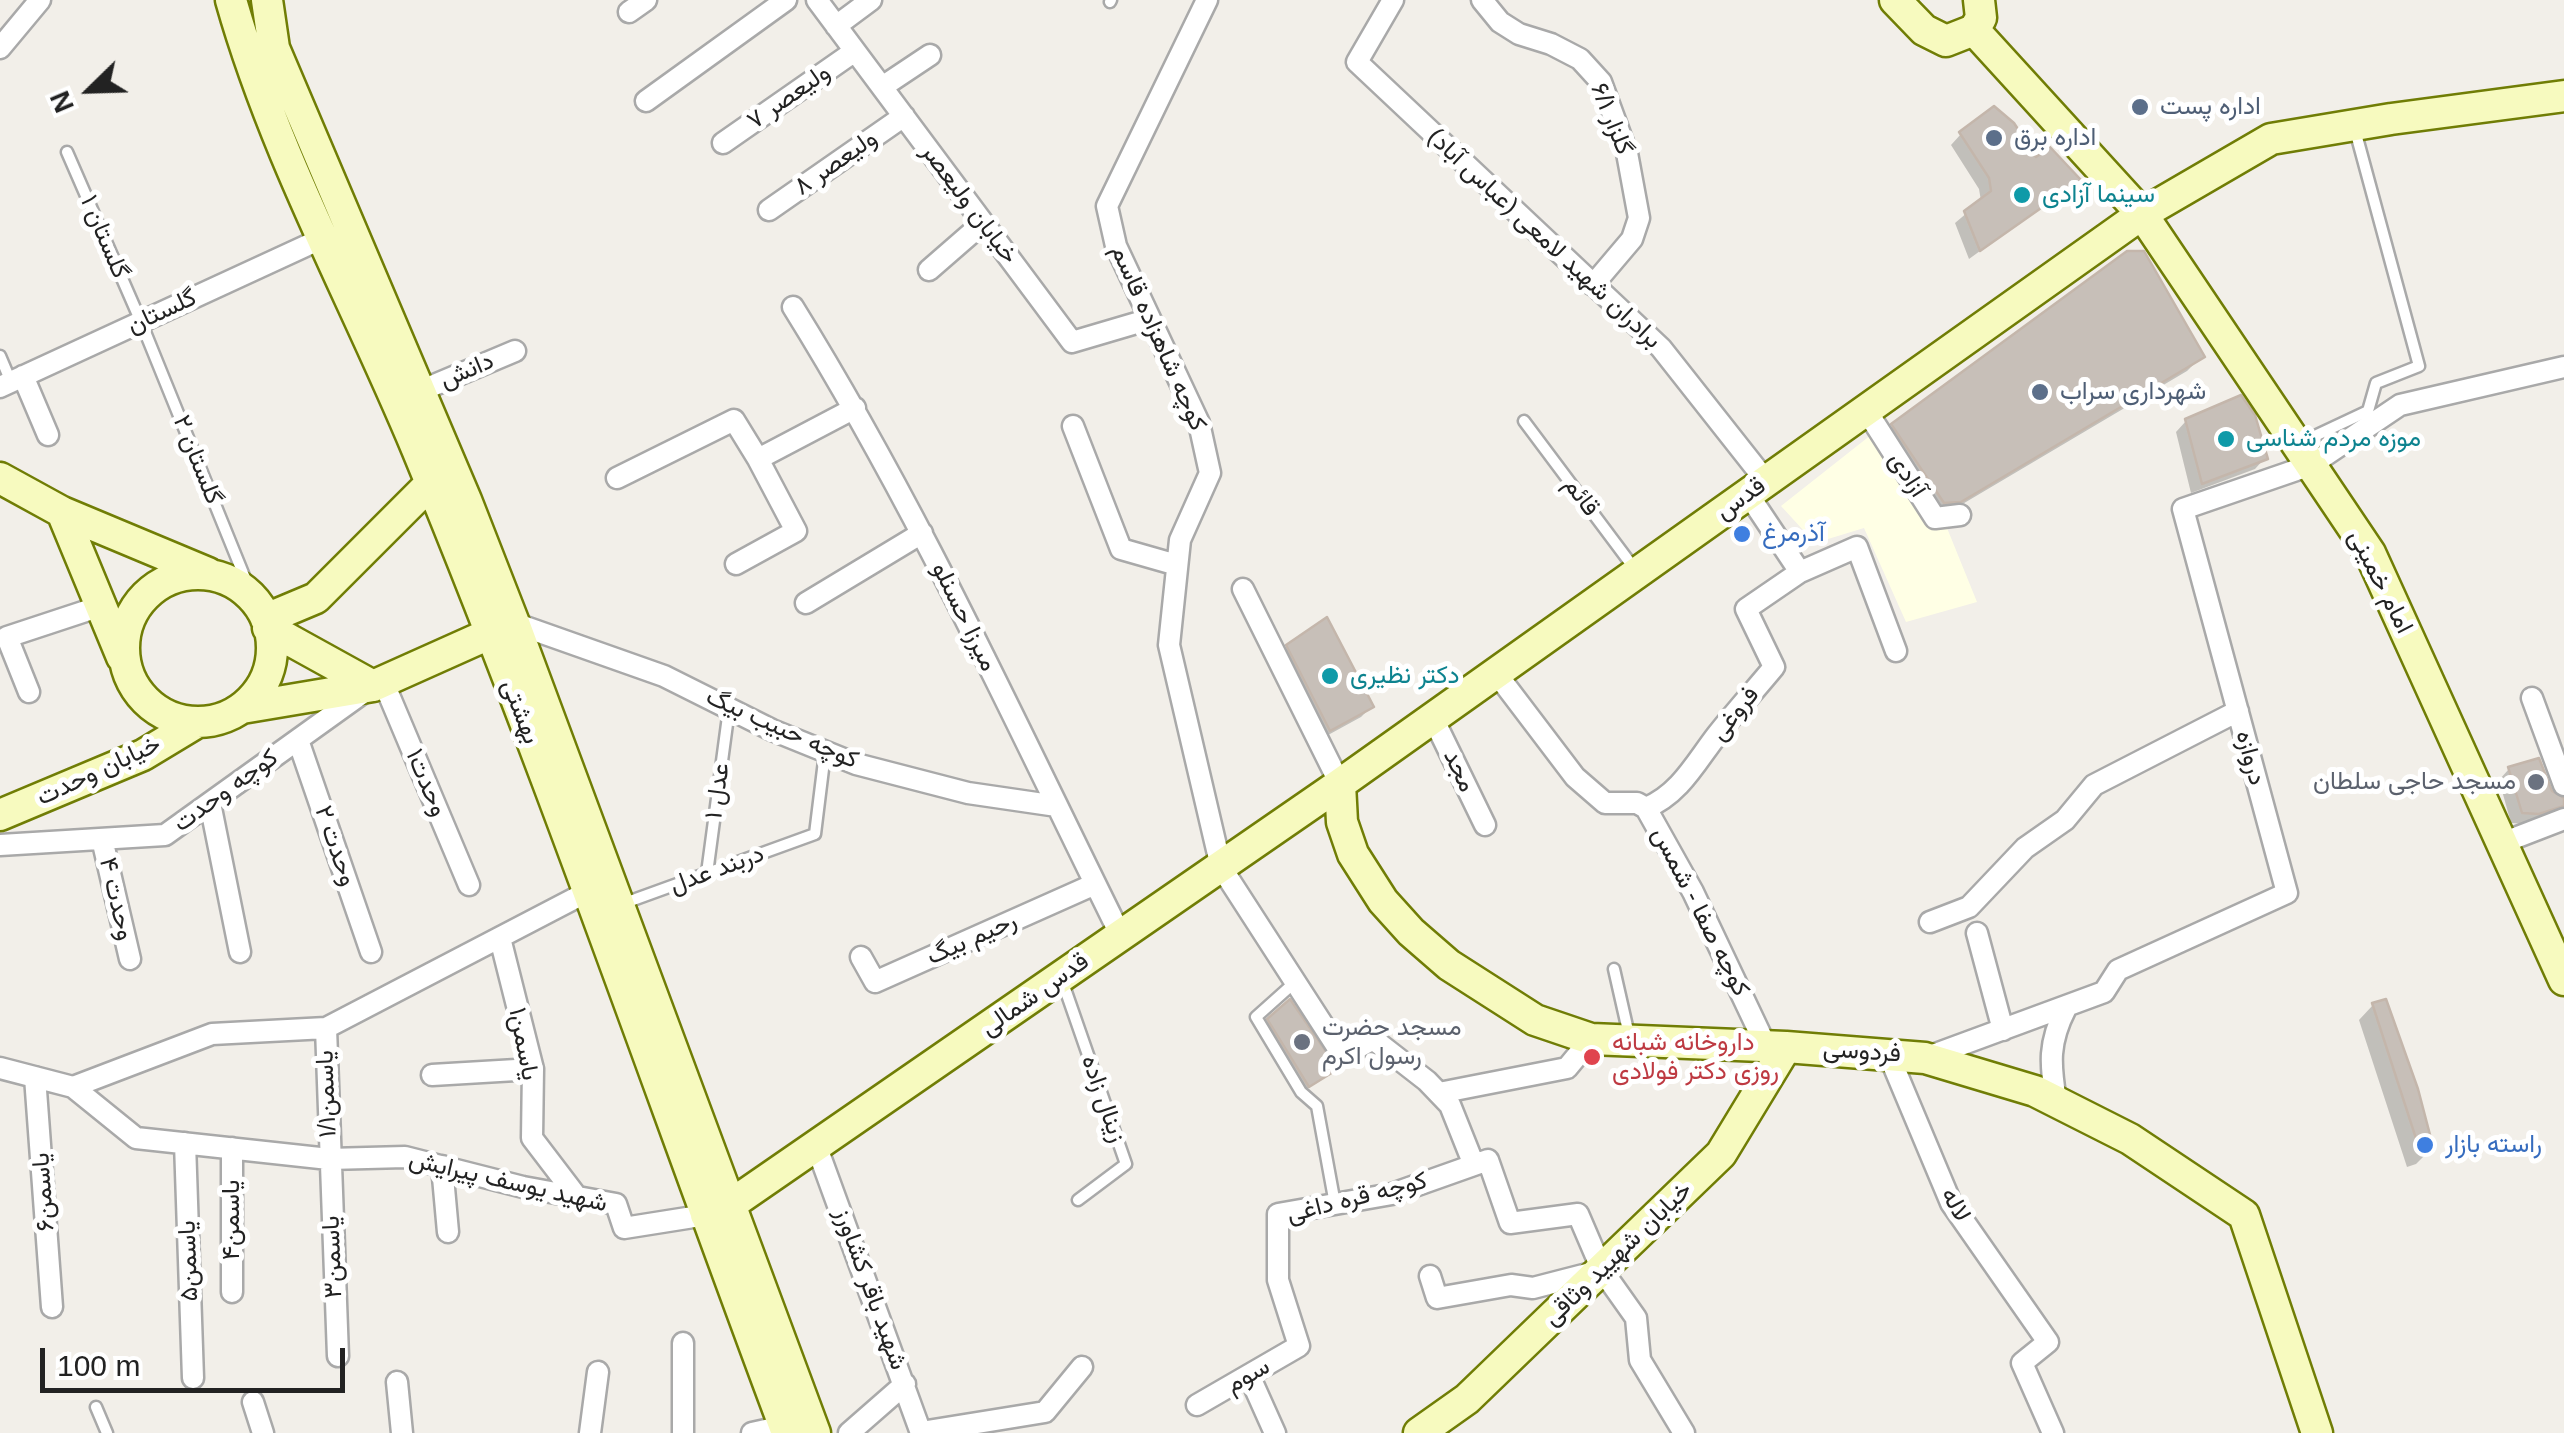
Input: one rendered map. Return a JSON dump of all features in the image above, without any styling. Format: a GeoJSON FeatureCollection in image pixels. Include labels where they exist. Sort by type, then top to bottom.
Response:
{"type":"FeatureCollection","features":[{"type":"Feature","properties":{"kind":"main road","name":"بهشتی"},"geometry":{"type":"LineString","coordinates":[[231,0],[250,69],[323,238],[442,478],[619,905],[785,1430]]}},
{"type":"Feature","properties":{"kind":"main road","name":"بهشتی"},"geometry":{"type":"LineString","coordinates":[[267,0],[274,48],[420,391],[442,478]]}},
{"type":"Feature","properties":{"kind":"main road"},"geometry":{"type":"LineString","coordinates":[[1895,0],[1924,30],[1946,41],[1977,15]]}},
{"type":"Feature","properties":{"kind":"main road","name":"امام خمینی"},"geometry":{"type":"LineString","coordinates":[[1977,15],[2142,214],[2370,553],[2560,961]]}},
{"type":"Feature","properties":{"kind":"main road","name":"قدس"},"geometry":{"type":"LineString","coordinates":[[1340,784],[2142,214],[2272,138],[2564,98]]}},
{"type":"Feature","properties":{"kind":"main road"},"geometry":{"type":"LineString","coordinates":[[262,615],[316,598],[442,478]]}},
{"type":"Feature","properties":{"kind":"main road"},"geometry":{"type":"LineString","coordinates":[[4,485],[233,583],[262,615],[378,683]]}},
{"type":"Feature","properties":{"kind":"main road"},"geometry":{"type":"LineString","coordinates":[[62,512],[135,688],[151,706],[172,718],[196,723],[220,719],[242,708],[378,683],[502,628]]}},
{"type":"Feature","properties":{"kind":"main road"},"geometry":{"type":"LineString","coordinates":[[125,666],[124,641],[130,618],[143,597],[162,582],[185,574],[210,574]]}},
{"type":"Feature","properties":{"kind":"main road"},"geometry":{"type":"LineString","coordinates":[[242,708],[260,690],[270,668],[272,643],[262,615]]}},
{"type":"Feature","properties":{"kind":"main road","name":"بهشتی"},"geometry":{"type":"LineString","coordinates":[[502,628],[588,892],[718,1210],[815,1433]]}},
{"type":"Feature","properties":{"kind":"main road","name":"خیابان وحدت"},"geometry":{"type":"LineString","coordinates":[[0,815],[143,755],[196,723]]}},
{"type":"Feature","properties":{"kind":"main road","name":"قدس شمالی"},"geometry":{"type":"LineString","coordinates":[[718,1210],[1340,784]]}},
{"type":"Feature","properties":{"kind":"main road","name":"فردوسی"},"geometry":{"type":"LineString","coordinates":[[1340,784],[1342,822],[1353,854],[1383,901],[1411,932],[1482,988],[1535,1020],[1591,1039],[1776,1046],[1925,1058],[2035,1090],[2130,1139],[2244,1215],[2317,1433]]}},
{"type":"Feature","properties":{"kind":"main road","name":"خیابان شهیید وثاقی"},"geometry":{"type":"LineString","coordinates":[[1418,1433],[1467,1398],[1721,1154],[1776,1046]]}},
{"type":"Feature","properties":{"kind":"street"},"geometry":{"type":"LineString","coordinates":[[0,48],[40,0]]}},
{"type":"Feature","properties":{"kind":"street"},"geometry":{"type":"LineString","coordinates":[[646,100],[786,0]]}},
{"type":"Feature","properties":{"kind":"street","name":"خیابان ولیعصر"},"geometry":{"type":"LineString","coordinates":[[817,0],[1072,342],[1150,319]]}},
{"type":"Feature","properties":{"kind":"street"},"geometry":{"type":"LineString","coordinates":[[836,26],[871,0]]}},
{"type":"Feature","properties":{"kind":"street","name":"کوچه شاهزاده قاسم"},"geometry":{"type":"LineString","coordinates":[[1207,0],[1107,206],[1116,246],[1199,422],[1210,473],[1180,540],[1170,645],[1221,867],[1343,1056],[1373,1038],[1439,1093]]}},
{"type":"Feature","properties":{"kind":"street","name":"برادران شهید لامعی (عباس آباد)"},"geometry":{"type":"LineString","coordinates":[[1393,0],[1356,62],[1661,348],[1757,488]]}},
{"type":"Feature","properties":{"kind":"street","name":"گلزار ۶/۱"},"geometry":{"type":"LineString","coordinates":[[1482,0],[1500,22],[1580,59],[1601,82],[1627,153],[1640,218],[1632,239],[1593,285]]}},
{"type":"Feature","properties":{"kind":"street","name":"ولیعصر ۷"},"geometry":{"type":"LineString","coordinates":[[723,143],[855,51]]}},
{"type":"Feature","properties":{"kind":"street"},"geometry":{"type":"LineString","coordinates":[[882,87],[930,55]]}},
{"type":"Feature","properties":{"kind":"street","name":"ولیعصر ۸"},"geometry":{"type":"LineString","coordinates":[[768,210],[904,116]]}},
{"type":"Feature","properties":{"kind":"street"},"geometry":{"type":"LineString","coordinates":[[929,270],[983,223]]}},
{"type":"Feature","properties":{"kind":"street","name":"گلستان"},"geometry":{"type":"LineString","coordinates":[[11,382],[323,238]]}},
{"type":"Feature","properties":{"kind":"street","name":"میرزا حسنلو"},"geometry":{"type":"LineString","coordinates":[[793,307],[856,408],[922,533],[1121,936]]}},
{"type":"Feature","properties":{"kind":"street","name":"دانش"},"geometry":{"type":"LineString","coordinates":[[420,391],[515,350]]}},
{"type":"Feature","properties":{"kind":"street"},"geometry":{"type":"LineString","coordinates":[[2304,455],[2400,405],[2564,367]]}},
{"type":"Feature","properties":{"kind":"street"},"geometry":{"type":"LineString","coordinates":[[11,382],[48,435]]}},
{"type":"Feature","properties":{"kind":"street"},"geometry":{"type":"LineString","coordinates":[[758,459],[856,408]]}},
{"type":"Feature","properties":{"kind":"street","name":"آزادی"},"geometry":{"type":"LineString","coordinates":[[1866,410],[1935,518],[1960,515]]}},
{"type":"Feature","properties":{"kind":"street"},"geometry":{"type":"LineString","coordinates":[[617,478],[734,420],[796,531],[736,564]]}},
{"type":"Feature","properties":{"kind":"street"},"geometry":{"type":"LineString","coordinates":[[1073,426],[1120,550],[1178,565]]}},
{"type":"Feature","properties":{"kind":"street","name":"دروازه"},"geometry":{"type":"LineString","coordinates":[[1925,1058],[2104,992],[2118,970],[2287,893],[2183,509],[2304,455]]}},
{"type":"Feature","properties":{"kind":"street"},"geometry":{"type":"LineString","coordinates":[[1757,488],[1800,572]]}},
{"type":"Feature","properties":{"kind":"street"},"geometry":{"type":"LineString","coordinates":[[806,603],[922,533]]}},
{"type":"Feature","properties":{"kind":"street","name":"فروغی"},"geometry":{"type":"LineString","coordinates":[[1646,808],[1664,801],[1693,770],[1774,667],[1746,608],[1800,572],[1858,547],[1896,651]]}},
{"type":"Feature","properties":{"kind":"street"},"geometry":{"type":"LineString","coordinates":[[1242,589],[1340,784]]}},
{"type":"Feature","properties":{"kind":"street"},"geometry":{"type":"LineString","coordinates":[[29,692],[7,637],[101,606]]}},
{"type":"Feature","properties":{"kind":"street","name":"کوچه حبیب بیگ"},"geometry":{"type":"LineString","coordinates":[[502,628],[664,676],[856,764],[968,794],[1057,806]]}},
{"type":"Feature","properties":{"kind":"street","name":"کوچه صفا - شمس"},"geometry":{"type":"LineString","coordinates":[[1496,673],[1574,777],[1605,803],[1637,803],[1646,808],[1776,1046]]}},
{"type":"Feature","properties":{"kind":"street","name":"کوچه وحدت"},"geometry":{"type":"LineString","coordinates":[[0,845],[166,835],[378,683]]}},
{"type":"Feature","properties":{"kind":"street","name":"وحدت۱"},"geometry":{"type":"LineString","coordinates":[[378,683],[469,885]]}},
{"type":"Feature","properties":{"kind":"street"},"geometry":{"type":"LineString","coordinates":[[2532,698],[2564,785]]}},
{"type":"Feature","properties":{"kind":"street"},"geometry":{"type":"LineString","coordinates":[[1930,922],[1969,907],[2025,848],[2065,820],[2094,785],[2238,711]]}},
{"type":"Feature","properties":{"kind":"street","name":"مجد"},"geometry":{"type":"LineString","coordinates":[[1433,718],[1484,825]]}},
{"type":"Feature","properties":{"kind":"street","name":"وحدت ۲"},"geometry":{"type":"LineString","coordinates":[[298,740],[371,952]]}},
{"type":"Feature","properties":{"kind":"street"},"geometry":{"type":"LineString","coordinates":[[210,803],[240,952]]}},
{"type":"Feature","properties":{"kind":"street"},"geometry":{"type":"LineString","coordinates":[[2502,843],[2564,819]]}},
{"type":"Feature","properties":{"kind":"street","name":"وحدت ۴"},"geometry":{"type":"LineString","coordinates":[[102,839],[130,959]]}},
{"type":"Feature","properties":{"kind":"street","name":"رحیم بیگ"},"geometry":{"type":"LineString","coordinates":[[861,957],[875,982],[1095,884]]}},
{"type":"Feature","properties":{"kind":"street"},"geometry":{"type":"LineString","coordinates":[[0,1068],[73,1087],[212,1034],[326,1028],[588,892]]}},
{"type":"Feature","properties":{"kind":"street"},"geometry":{"type":"LineString","coordinates":[[1977,933],[2003,1030]]}},
{"type":"Feature","properties":{"kind":"street","name":"یاسمن۱"},"geometry":{"type":"LineString","coordinates":[[500,938],[532,1069],[532,1138],[577,1197]]}},
{"type":"Feature","properties":{"kind":"street"},"geometry":{"type":"LineString","coordinates":[[2056,1101],[2050,1064],[2053,1032],[2066,1008]]}},
{"type":"Feature","properties":{"kind":"street","name":"یاسمن۱/۱"},"geometry":{"type":"LineString","coordinates":[[326,1028],[329,1159]]}},
{"type":"Feature","properties":{"kind":"street"},"geometry":{"type":"LineString","coordinates":[[1439,1093],[1566,1068],[1591,1039]]}},
{"type":"Feature","properties":{"kind":"street","name":"لاله"},"geometry":{"type":"LineString","coordinates":[[1888,1053],[1951,1203],[2048,1342],[2022,1363],[2053,1433]]}},
{"type":"Feature","properties":{"kind":"street"},"geometry":{"type":"LineString","coordinates":[[432,1075],[532,1069]]}},
{"type":"Feature","properties":{"kind":"street","name":"یاسمن۶"},"geometry":{"type":"LineString","coordinates":[[35,1077],[52,1307]]}},
{"type":"Feature","properties":{"kind":"street","name":"شهید یوسف پیرایش"},"geometry":{"type":"LineString","coordinates":[[73,1087],[136,1138],[329,1159],[406,1157],[616,1204],[624,1228],[718,1210]]}},
{"type":"Feature","properties":{"kind":"street"},"geometry":{"type":"LineString","coordinates":[[1439,1093],[1450,1105],[1474,1165],[1488,1160],[1510,1223],[1578,1214],[1602,1270],[1636,1318],[1640,1360],[1684,1433]]}},
{"type":"Feature","properties":{"kind":"street","name":"یاسمن۵"},"geometry":{"type":"LineString","coordinates":[[185,1143],[194,1378]]}},
{"type":"Feature","properties":{"kind":"street","name":"شهید باقر کشاورز"},"geometry":{"type":"LineString","coordinates":[[816,1145],[921,1432]]}},
{"type":"Feature","properties":{"kind":"street","name":"یاسمن۴"},"geometry":{"type":"LineString","coordinates":[[232,1148],[232,1292]]}},
{"type":"Feature","properties":{"kind":"street","name":"یاسمن۳"},"geometry":{"type":"LineString","coordinates":[[329,1159],[338,1356]]}},
{"type":"Feature","properties":{"kind":"street","name":"کوچه قره داغی"},"geometry":{"type":"LineString","coordinates":[[1299,1346],[1278,1280],[1278,1214],[1392,1194],[1474,1165]]}},
{"type":"Feature","properties":{"kind":"street"},"geometry":{"type":"LineString","coordinates":[[442,1166],[448,1232]]}},
{"type":"Feature","properties":{"kind":"street"},"geometry":{"type":"LineString","coordinates":[[1430,1276],[1437,1298],[1512,1285],[1533,1288],[1602,1270]]}},
{"type":"Feature","properties":{"kind":"street"},"geometry":{"type":"LineString","coordinates":[[682,1433],[683,1342]]}},
{"type":"Feature","properties":{"kind":"street","name":"سوم"},"geometry":{"type":"LineString","coordinates":[[1197,1405],[1299,1346]]}},
{"type":"Feature","properties":{"kind":"street"},"geometry":{"type":"LineString","coordinates":[[921,1432],[1045,1412],[1082,1367]]}},
{"type":"Feature","properties":{"kind":"street"},"geometry":{"type":"LineString","coordinates":[[590,1433],[598,1372]]}},
{"type":"Feature","properties":{"kind":"street"},"geometry":{"type":"LineString","coordinates":[[1249,1375],[1275,1433]]}},
{"type":"Feature","properties":{"kind":"street"},"geometry":{"type":"LineString","coordinates":[[397,1382],[402,1433]]}},
{"type":"Feature","properties":{"kind":"street"},"geometry":{"type":"LineString","coordinates":[[848,1433],[905,1384]]}},
{"type":"Feature","properties":{"kind":"street"},"geometry":{"type":"LineString","coordinates":[[253,1402],[263,1433]]}},
{"type":"Feature","properties":{"kind":"street"},"geometry":{"type":"LineString","coordinates":[[752,1433],[785,1430]]}},
{"type":"Feature","properties":{"kind":"lane"},"geometry":{"type":"LineString","coordinates":[[2304,455],[2368,412],[2376,383],[2419,366],[2354,125]]}},
{"type":"Feature","properties":{"kind":"lane","name":"گلستان ۱"},"geometry":{"type":"LineString","coordinates":[[67,152],[140,322]]}},
{"type":"Feature","properties":{"kind":"lane","name":"گلستان ۲"},"geometry":{"type":"LineString","coordinates":[[140,322],[262,615]]}},
{"type":"Feature","properties":{"kind":"lane"},"geometry":{"type":"LineString","coordinates":[[0,356],[11,382]]}},
{"type":"Feature","properties":{"kind":"lane","name":"قائم"},"geometry":{"type":"LineString","coordinates":[[1524,422],[1638,572]]}},
{"type":"Feature","properties":{"kind":"lane","name":"عدل ۱"},"geometry":{"type":"LineString","coordinates":[[707,873],[729,708]]}},
{"type":"Feature","properties":{"kind":"lane","name":"دربند عدل"},"geometry":{"type":"LineString","coordinates":[[619,905],[816,834],[825,752]]}},
{"type":"Feature","properties":{"kind":"lane"},"geometry":{"type":"LineString","coordinates":[[1614,969],[1630,1040]]}},
{"type":"Feature","properties":{"kind":"lane","name":"زینال زاده"},"geometry":{"type":"LineString","coordinates":[[1060,977],[1126,1164],[1078,1200]]}},
{"type":"Feature","properties":{"kind":"lane"},"geometry":{"type":"LineString","coordinates":[[1294,983],[1256,1017],[1301,1092],[1317,1106],[1335,1204]]}},
{"type":"Feature","properties":{"kind":"lane"},"geometry":{"type":"LineString","coordinates":[[96,1407],[107,1433]]}},
{"type":"Feature","properties":{"kind":"shaded area"},"geometry":{"type":"Polygon","coordinates":[[[1876,431],[1931,529],[1947,528],[1977,602],[1906,622],[1864,528],[1815,543],[1781,506],[1876,431]]]}},
{"type":"Feature","properties":{"kind":"building","name":"سینما آزادی"},"geometry":{"type":"Polygon","coordinates":[[[1994,106],[2014,123],[2036,157],[2050,147],[2081,180],[1980,251],[1964,211],[1991,191],[1989,178],[1959,132],[1994,106]]]}},
{"type":"Feature","properties":{"kind":"building","name":"شهرداری سراب"},"geometry":{"type":"Polygon","coordinates":[[[2127,251],[2144,251],[2205,357],[1961,502],[1944,503],[1891,424],[2127,251]]]}},
{"type":"Feature","properties":{"kind":"building","name":"موزه مردم شناسی"},"geometry":{"type":"Polygon","coordinates":[[[2241,395],[2255,415],[2268,459],[2202,484],[2185,419],[2241,395]]]}},
{"type":"Feature","properties":{"kind":"building","name":"دکتر نظیری"},"geometry":{"type":"Polygon","coordinates":[[[1327,617],[1374,707],[1330,731],[1286,645],[1327,617]]]}},
{"type":"Feature","properties":{"kind":"building","name":"مسجد حاجی سلطان"},"geometry":{"type":"Polygon","coordinates":[[[2539,758],[2552,791],[2564,798],[2564,806],[2539,814],[2522,813],[2508,767],[2539,758]]]}},
{"type":"Feature","properties":{"kind":"building","name":"مسجد حضرت رسول اکرم"},"geometry":{"type":"Polygon","coordinates":[[[1290,999],[1338,1069],[1309,1087],[1267,1019],[1290,999]]]}},
{"type":"Feature","properties":{"kind":"building"},"geometry":{"type":"Polygon","coordinates":[[[2386,999],[2418,1089],[2434,1150],[2421,1154],[2372,1003],[2386,999]]]}},
{"type":"Feature","properties":{"kind":"place","name":"اداره پست"},"geometry":{"type":"Point","coordinates":[2140,107]}},
{"type":"Feature","properties":{"kind":"place","name":"اداره برق"},"geometry":{"type":"Point","coordinates":[1994,138]}},
{"type":"Feature","properties":{"kind":"place","name":"سینما آزادی"},"geometry":{"type":"Point","coordinates":[2022,195]}},
{"type":"Feature","properties":{"kind":"place","name":"شهرداری سراب"},"geometry":{"type":"Point","coordinates":[2040,392]}},
{"type":"Feature","properties":{"kind":"place","name":"موزه مردم شناسی"},"geometry":{"type":"Point","coordinates":[2226,439]}},
{"type":"Feature","properties":{"kind":"place","name":"آذرمرغ"},"geometry":{"type":"Point","coordinates":[1742,534]}},
{"type":"Feature","properties":{"kind":"place","name":"دکتر نظیری"},"geometry":{"type":"Point","coordinates":[1330,676]}},
{"type":"Feature","properties":{"kind":"place","name":"مسجد حاجی سلطان"},"geometry":{"type":"Point","coordinates":[2536,782]}},
{"type":"Feature","properties":{"kind":"place","name":"مسجد حضرت رسول اکرم"},"geometry":{"type":"Point","coordinates":[1302,1042]}},
{"type":"Feature","properties":{"kind":"place","name":"داروخانه شبانه روزی دکتر فولادی"},"geometry":{"type":"Point","coordinates":[1592,1057]}},
{"type":"Feature","properties":{"kind":"place","name":"راسته بازار"},"geometry":{"type":"Point","coordinates":[2425,1145]}}]}
